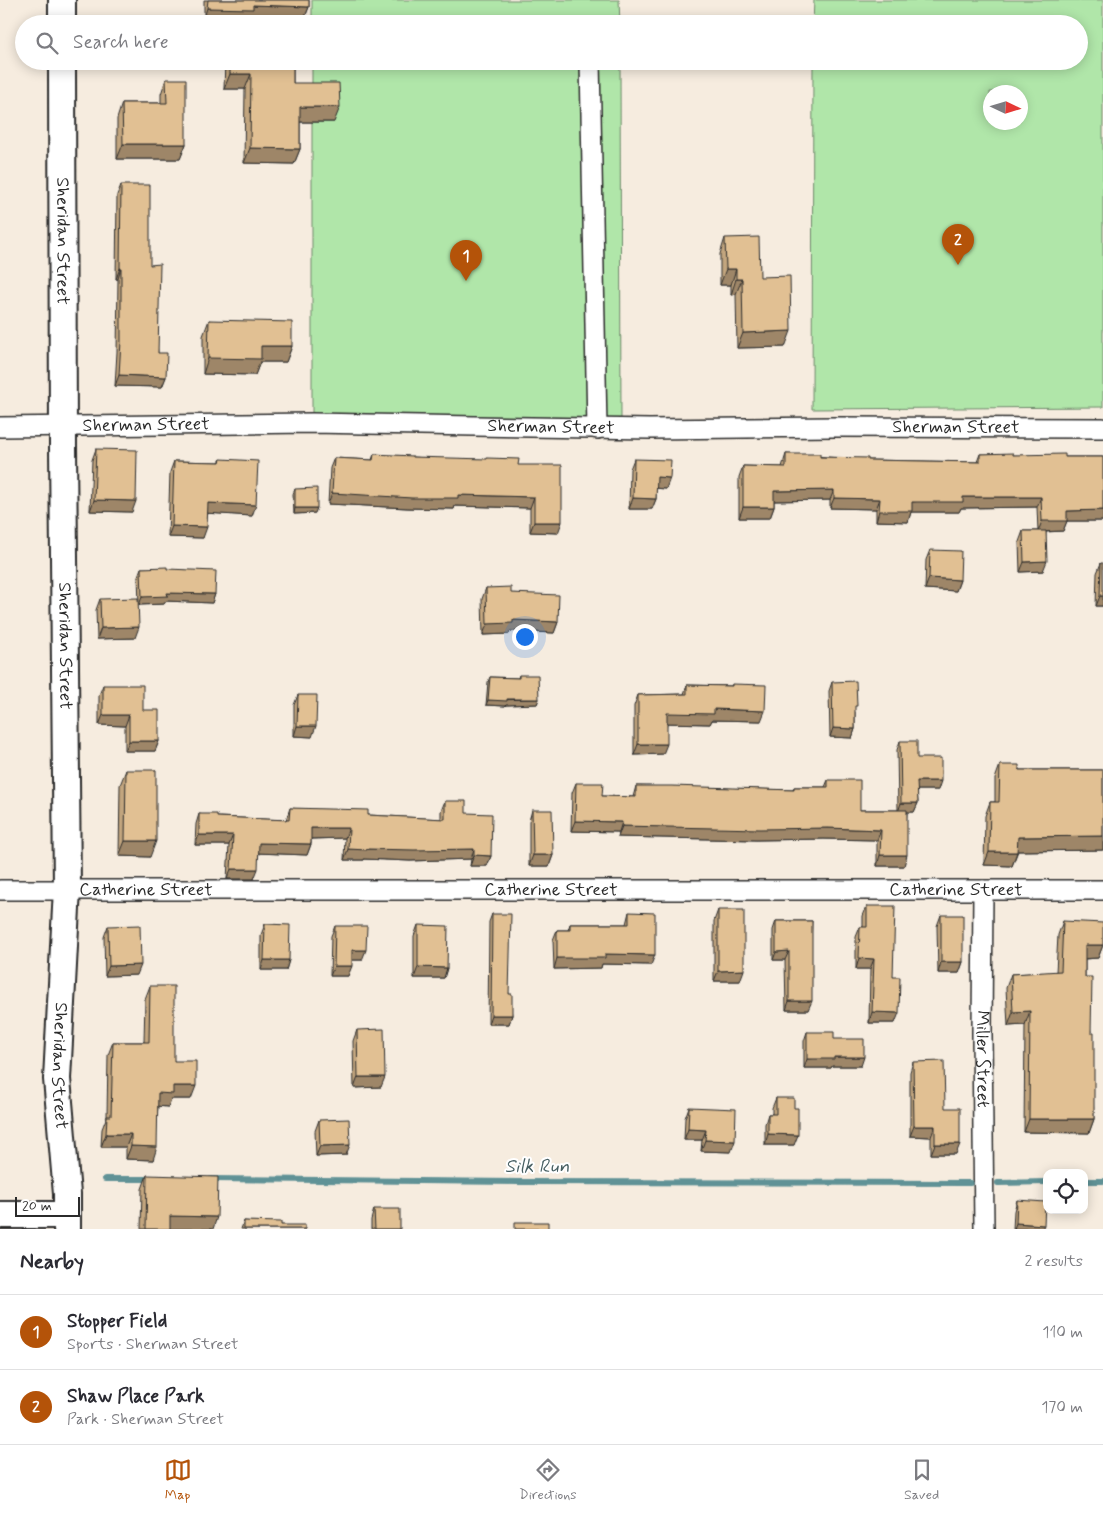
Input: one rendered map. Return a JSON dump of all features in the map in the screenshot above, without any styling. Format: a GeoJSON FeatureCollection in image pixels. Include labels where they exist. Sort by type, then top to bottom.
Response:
{"type":"FeatureCollection","features":[{"type":"Feature","properties":{"kind":"street"},"geometry":{"type":"LineString","coordinates":[[62,0],[62,15]]}},
{"type":"Feature","properties":{"kind":"street","name":"Sheridan Street"},"geometry":{"type":"LineString","coordinates":[[62,70],[67,890],[57,1079],[67,1194],[67,1222]]}},
{"type":"Feature","properties":{"kind":"street"},"geometry":{"type":"LineString","coordinates":[[590,70],[597,429]]}},
{"type":"Feature","properties":{"kind":"street","name":"Sherman Street"},"geometry":{"type":"LineString","coordinates":[[0,427],[312,423],[597,429],[1103,428]]}},
{"type":"Feature","properties":{"kind":"street","name":"Catherine Street"},"geometry":{"type":"LineString","coordinates":[[0,890],[1103,890]]}},
{"type":"Feature","properties":{"kind":"street","name":"Miller Street"},"geometry":{"type":"LineString","coordinates":[[983,890],[984,1229]]}},
{"type":"Feature","properties":{"kind":"street"},"geometry":{"type":"LineString","coordinates":[[0,1215],[67,1222]]}},
{"type":"Feature","properties":{"kind":"green space"},"geometry":{"type":"Polygon","coordinates":[[[312,0],[619,0],[620,15],[312,15],[312,0]]]}},
{"type":"Feature","properties":{"kind":"green space"},"geometry":{"type":"Polygon","coordinates":[[[814,0],[1103,0],[1103,407],[812,409],[813,70],[1088,70],[1088,15],[813,15],[814,0]]]}},
{"type":"Feature","properties":{"kind":"green space"},"geometry":{"type":"Polygon","coordinates":[[[312,70],[620,70],[621,423],[312,423],[312,70]]]}},
{"type":"Feature","properties":{"kind":"building"},"geometry":{"type":"Polygon","coordinates":[[[208,0],[309,0],[309,7],[253,5],[253,9],[207,8],[208,0]]]}},
{"type":"Feature","properties":{"kind":"building"},"geometry":{"type":"Polygon","coordinates":[[[230,70],[293,70],[293,83],[339,83],[340,107],[300,107],[300,149],[250,148],[251,74],[230,74],[230,70]]]}},
{"type":"Feature","properties":{"kind":"building"},"geometry":{"type":"Polygon","coordinates":[[[166,79],[186,79],[186,144],[123,144],[122,103],[167,103],[166,79]]]}},
{"type":"Feature","properties":{"kind":"building"},"geometry":{"type":"Polygon","coordinates":[[[121,185],[150,185],[150,265],[160,264],[158,353],[167,353],[166,377],[119,375],[121,341],[121,185]]]}},
{"type":"Feature","properties":{"kind":"building"},"geometry":{"type":"Polygon","coordinates":[[[759,237],[760,277],[790,276],[791,331],[743,333],[742,279],[736,279],[736,269],[726,269],[725,238],[759,237]]]}},
{"type":"Feature","properties":{"kind":"building"},"geometry":{"type":"Polygon","coordinates":[[[209,320],[292,322],[292,346],[261,346],[261,359],[208,358],[209,320]]]}},
{"type":"Feature","properties":{"kind":"building"},"geometry":{"type":"Polygon","coordinates":[[[96,449],[137,450],[136,501],[94,500],[96,449]]]}},
{"type":"Feature","properties":{"kind":"building"},"geometry":{"type":"Polygon","coordinates":[[[1013,453],[1013,455],[1065,454],[1065,457],[1103,457],[1103,510],[1067,511],[1067,521],[1042,521],[1041,497],[963,497],[963,502],[912,502],[912,511],[879,511],[880,499],[834,498],[834,490],[774,491],[774,507],[743,507],[743,466],[786,467],[786,454],[820,454],[820,457],[868,458],[868,460],[980,462],[980,454],[1013,453]]]}},
{"type":"Feature","properties":{"kind":"building"},"geometry":{"type":"Polygon","coordinates":[[[374,454],[413,457],[519,459],[518,465],[562,465],[562,522],[534,522],[534,497],[458,495],[458,498],[412,498],[332,493],[334,458],[373,460],[374,454]]]}},
{"type":"Feature","properties":{"kind":"building"},"geometry":{"type":"Polygon","coordinates":[[[221,459],[258,461],[256,505],[208,503],[207,527],[172,526],[174,461],[220,462],[221,459]]]}},
{"type":"Feature","properties":{"kind":"building"},"geometry":{"type":"Polygon","coordinates":[[[634,459],[671,460],[670,478],[657,477],[656,499],[633,498],[634,459]]]}},
{"type":"Feature","properties":{"kind":"building"},"geometry":{"type":"Polygon","coordinates":[[[317,488],[317,508],[295,508],[295,489],[317,488]]]}},
{"type":"Feature","properties":{"kind":"building"},"geometry":{"type":"Polygon","coordinates":[[[1023,531],[1046,531],[1047,561],[1024,562],[1023,531]]]}},
{"type":"Feature","properties":{"kind":"building"},"geometry":{"type":"Polygon","coordinates":[[[930,550],[961,551],[960,580],[929,578],[930,550]]]}},
{"type":"Feature","properties":{"kind":"building"},"geometry":{"type":"Polygon","coordinates":[[[1101,563],[1103,563],[1103,596],[1100,596],[1101,563]]]}},
{"type":"Feature","properties":{"kind":"building"},"geometry":{"type":"Polygon","coordinates":[[[167,567],[167,569],[216,571],[215,594],[167,593],[168,596],[142,597],[141,568],[167,567]]]}},
{"type":"Feature","properties":{"kind":"building"},"geometry":{"type":"Polygon","coordinates":[[[511,587],[511,593],[559,595],[558,622],[513,620],[513,623],[487,624],[486,588],[511,587]]]}},
{"type":"Feature","properties":{"kind":"building"},"geometry":{"type":"Polygon","coordinates":[[[138,598],[139,627],[101,628],[100,599],[138,598]]]}},
{"type":"Feature","properties":{"kind":"building"},"geometry":{"type":"Polygon","coordinates":[[[519,675],[538,675],[539,699],[488,700],[490,677],[519,678],[519,675]]]}},
{"type":"Feature","properties":{"kind":"building"},"geometry":{"type":"Polygon","coordinates":[[[856,681],[857,706],[855,706],[855,729],[833,728],[832,682],[856,681]]]}},
{"type":"Feature","properties":{"kind":"building"},"geometry":{"type":"Polygon","coordinates":[[[732,684],[766,685],[765,711],[714,709],[714,714],[667,713],[667,744],[638,744],[638,695],[687,694],[687,685],[732,686],[732,684]]]}},
{"type":"Feature","properties":{"kind":"building"},"geometry":{"type":"Polygon","coordinates":[[[103,685],[143,685],[143,710],[159,710],[159,741],[129,741],[129,715],[103,715],[103,685]]]}},
{"type":"Feature","properties":{"kind":"building"},"geometry":{"type":"Polygon","coordinates":[[[298,695],[317,695],[316,726],[297,726],[298,695]]]}},
{"type":"Feature","properties":{"kind":"building"},"geometry":{"type":"Polygon","coordinates":[[[900,741],[917,741],[917,758],[941,758],[941,781],[917,781],[918,803],[901,803],[900,741]]]}},
{"type":"Feature","properties":{"kind":"building"},"geometry":{"type":"Polygon","coordinates":[[[1000,765],[1019,765],[1019,770],[1103,770],[1103,836],[1018,837],[1017,852],[989,852],[990,802],[999,802],[1000,765]]]}},
{"type":"Feature","properties":{"kind":"building"},"geometry":{"type":"Polygon","coordinates":[[[126,770],[156,770],[156,841],[125,841],[126,770]]]}},
{"type":"Feature","properties":{"kind":"building"},"geometry":{"type":"Polygon","coordinates":[[[828,780],[860,780],[860,810],[907,810],[907,855],[880,855],[881,830],[622,826],[622,822],[575,821],[576,783],[603,783],[602,796],[636,797],[636,786],[794,790],[794,787],[828,787],[828,780]]]}},
{"type":"Feature","properties":{"kind":"building"},"geometry":{"type":"Polygon","coordinates":[[[445,801],[466,801],[466,813],[492,814],[491,856],[474,855],[474,849],[348,849],[349,828],[311,828],[311,844],[259,843],[258,869],[231,869],[233,835],[199,835],[199,814],[217,814],[217,817],[289,820],[290,808],[368,810],[368,815],[445,819],[445,801]]]}},
{"type":"Feature","properties":{"kind":"building"},"geometry":{"type":"Polygon","coordinates":[[[532,810],[552,810],[553,855],[533,855],[532,810]]]}},
{"type":"Feature","properties":{"kind":"building"},"geometry":{"type":"Polygon","coordinates":[[[867,906],[895,906],[893,977],[900,977],[899,1013],[872,1012],[874,959],[859,958],[860,927],[867,927],[867,906]]]}},
{"type":"Feature","properties":{"kind":"building"},"geometry":{"type":"Polygon","coordinates":[[[718,910],[744,910],[744,970],[718,971],[718,910]]]}},
{"type":"Feature","properties":{"kind":"building"},"geometry":{"type":"Polygon","coordinates":[[[629,912],[655,913],[655,955],[605,954],[605,958],[557,958],[557,930],[570,930],[570,924],[629,924],[629,912]]]}},
{"type":"Feature","properties":{"kind":"building"},"geometry":{"type":"Polygon","coordinates":[[[492,914],[511,914],[509,994],[512,994],[512,1015],[491,1015],[492,914]]]}},
{"type":"Feature","properties":{"kind":"building"},"geometry":{"type":"Polygon","coordinates":[[[941,915],[963,915],[963,962],[941,962],[941,915]]]}},
{"type":"Feature","properties":{"kind":"building"},"geometry":{"type":"Polygon","coordinates":[[[776,921],[812,921],[812,1001],[789,1001],[789,951],[776,952],[776,921]]]}},
{"type":"Feature","properties":{"kind":"building"},"geometry":{"type":"Polygon","coordinates":[[[1063,921],[1103,923],[1103,945],[1085,945],[1085,977],[1092,977],[1091,1033],[1094,1033],[1094,1119],[1029,1119],[1030,1011],[1013,1012],[1011,974],[1061,971],[1063,921]]]}},
{"type":"Feature","properties":{"kind":"building"},"geometry":{"type":"Polygon","coordinates":[[[265,924],[290,925],[289,960],[264,960],[265,924]]]}},
{"type":"Feature","properties":{"kind":"building"},"geometry":{"type":"Polygon","coordinates":[[[140,925],[141,965],[109,966],[108,926],[140,925]]]}},
{"type":"Feature","properties":{"kind":"building"},"geometry":{"type":"Polygon","coordinates":[[[418,925],[448,926],[447,968],[418,967],[418,925]]]}},
{"type":"Feature","properties":{"kind":"building"},"geometry":{"type":"Polygon","coordinates":[[[335,926],[367,926],[366,950],[352,950],[352,966],[334,966],[335,926]]]}},
{"type":"Feature","properties":{"kind":"building"},"geometry":{"type":"Polygon","coordinates":[[[150,986],[174,986],[174,1061],[196,1061],[196,1086],[173,1086],[173,1094],[158,1093],[157,1147],[131,1146],[131,1134],[106,1134],[107,1116],[111,1116],[113,1042],[149,1042],[150,986]]]}},
{"type":"Feature","properties":{"kind":"building"},"geometry":{"type":"Polygon","coordinates":[[[384,1029],[385,1077],[358,1077],[357,1030],[384,1029]]]}},
{"type":"Feature","properties":{"kind":"building"},"geometry":{"type":"Polygon","coordinates":[[[807,1032],[834,1032],[834,1039],[864,1039],[864,1057],[807,1059],[807,1032]]]}},
{"type":"Feature","properties":{"kind":"building"},"geometry":{"type":"Polygon","coordinates":[[[944,1061],[945,1108],[960,1108],[960,1144],[935,1144],[935,1126],[914,1126],[913,1062],[944,1061]]]}},
{"type":"Feature","properties":{"kind":"building"},"geometry":{"type":"Polygon","coordinates":[[[776,1098],[794,1098],[794,1108],[798,1108],[798,1135],[768,1134],[768,1114],[776,1114],[776,1098]]]}},
{"type":"Feature","properties":{"kind":"building"},"geometry":{"type":"Polygon","coordinates":[[[689,1107],[736,1109],[735,1141],[705,1140],[706,1130],[688,1129],[689,1107]]]}},
{"type":"Feature","properties":{"kind":"building"},"geometry":{"type":"Polygon","coordinates":[[[349,1119],[350,1145],[320,1146],[319,1120],[349,1119]]]}},
{"type":"Feature","properties":{"kind":"building"},"geometry":{"type":"Polygon","coordinates":[[[147,1175],[218,1177],[217,1217],[170,1216],[170,1229],[146,1229],[147,1175]]]}},
{"type":"Feature","properties":{"kind":"building"},"geometry":{"type":"Polygon","coordinates":[[[1017,1200],[1043,1202],[1044,1225],[1016,1223],[1017,1200]]]}},
{"type":"Feature","properties":{"kind":"building"},"geometry":{"type":"Polygon","coordinates":[[[374,1209],[400,1209],[400,1229],[375,1229],[374,1209]]]}},
{"type":"Feature","properties":{"kind":"building"},"geometry":{"type":"Polygon","coordinates":[[[244,1221],[281,1222],[281,1225],[305,1225],[305,1229],[244,1229],[244,1221]]]}},
{"type":"Feature","properties":{"kind":"building"},"geometry":{"type":"Polygon","coordinates":[[[515,1222],[548,1222],[548,1229],[515,1229],[515,1222]]]}},
{"type":"Feature","properties":{"kind":"waterway","name":"Silk Run"},"geometry":{"type":"LineString","coordinates":[[105,1179],[153,1179]]}},
{"type":"Feature","properties":{"kind":"waterway","name":"Silk Run"},"geometry":{"type":"LineString","coordinates":[[211,1179],[970,1183]]}},
{"type":"Feature","properties":{"kind":"waterway"},"geometry":{"type":"LineString","coordinates":[[1088,1181],[1103,1181]]}},
{"type":"Feature","properties":{"kind":"waterway"},"geometry":{"type":"LineString","coordinates":[[998,1183],[1043,1182]]}},
{"type":"Feature","properties":{"kind":"place","name":"Shaw Place Park"},"geometry":{"type":"Point","coordinates":[958,265]}},
{"type":"Feature","properties":{"kind":"place","name":"Stopper Field"},"geometry":{"type":"Point","coordinates":[466,281]}}]}
